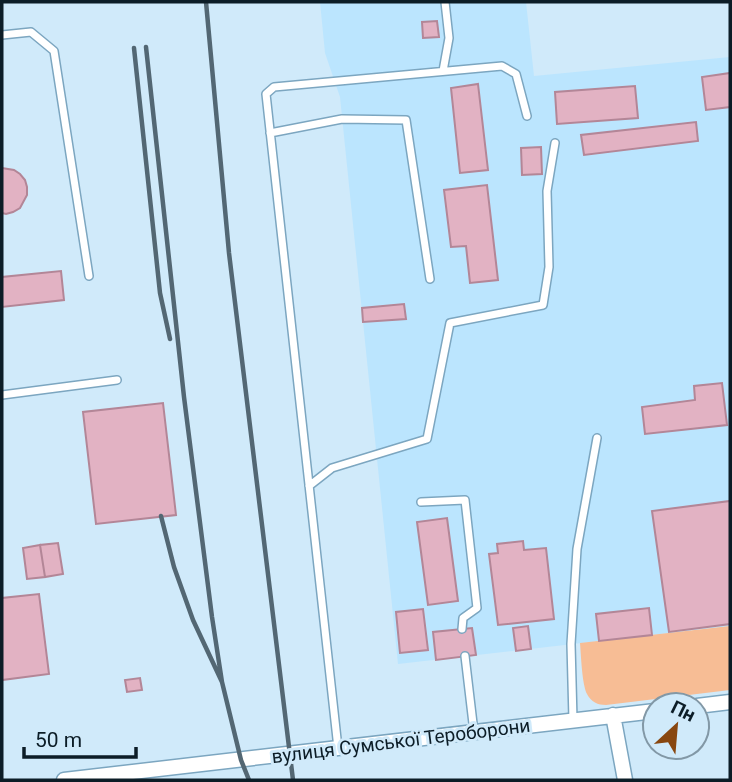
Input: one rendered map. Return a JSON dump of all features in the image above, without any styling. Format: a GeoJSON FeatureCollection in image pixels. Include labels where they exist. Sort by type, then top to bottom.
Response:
{"type":"FeatureCollection","features":[{"type":"Feature","properties":{"kind":"street"},"geometry":{"type":"LineString","coordinates":[[711,704],[730,702]]}},
{"type":"Feature","properties":{"kind":"street","name":"вулиця Сумської Тероборони"},"geometry":{"type":"LineString","coordinates":[[64,780],[641,712]]}},
{"type":"Feature","properties":{"kind":"street"},"geometry":{"type":"LineString","coordinates":[[613,715],[625,780]]}},
{"type":"Feature","properties":{"kind":"lane"},"geometry":{"type":"LineString","coordinates":[[443,71],[449,38],[445,2]]}},
{"type":"Feature","properties":{"kind":"lane"},"geometry":{"type":"LineString","coordinates":[[2,35],[31,32],[54,51],[89,276]]}},
{"type":"Feature","properties":{"kind":"lane"},"geometry":{"type":"LineString","coordinates":[[338,748],[266,94],[274,87],[502,66],[516,74],[527,116]]}},
{"type":"Feature","properties":{"kind":"lane"},"geometry":{"type":"LineString","coordinates":[[270,133],[342,119],[406,120],[430,279]]}},
{"type":"Feature","properties":{"kind":"lane"},"geometry":{"type":"LineString","coordinates":[[309,486],[332,468],[428,439],[450,323],[543,305],[549,267],[547,191],[555,143]]}},
{"type":"Feature","properties":{"kind":"lane"},"geometry":{"type":"LineString","coordinates":[[2,395],[117,380]]}},
{"type":"Feature","properties":{"kind":"lane"},"geometry":{"type":"LineString","coordinates":[[573,720],[571,644],[576,549],[597,438]]}},
{"type":"Feature","properties":{"kind":"lane"},"geometry":{"type":"LineString","coordinates":[[421,502],[465,500],[477,608],[463,618],[462,629]]}},
{"type":"Feature","properties":{"kind":"lane"},"geometry":{"type":"LineString","coordinates":[[465,656],[474,732]]}},
{"type":"Feature","properties":{"kind":"shaded area"},"geometry":{"type":"Polygon","coordinates":[[[320,2],[526,2],[534,76],[730,57],[730,626],[398,664],[340,97],[325,53],[320,2]]]}},
{"type":"Feature","properties":{"kind":"shaded area"},"geometry":{"type":"Polygon","coordinates":[[[730,626],[730,690],[641,691],[641,701],[600,704],[591,699],[585,689],[580,643],[730,626]]]}},
{"type":"Feature","properties":{"kind":"building"},"geometry":{"type":"Polygon","coordinates":[[[437,21],[439,37],[423,38],[422,22],[437,21]]]}},
{"type":"Feature","properties":{"kind":"building"},"geometry":{"type":"Polygon","coordinates":[[[730,73],[730,107],[706,110],[702,77],[730,73]]]}},
{"type":"Feature","properties":{"kind":"building"},"geometry":{"type":"Polygon","coordinates":[[[478,84],[488,170],[460,173],[451,88],[478,84]]]}},
{"type":"Feature","properties":{"kind":"building"},"geometry":{"type":"Polygon","coordinates":[[[635,86],[638,118],[557,124],[555,92],[635,86]]]}},
{"type":"Feature","properties":{"kind":"building"},"geometry":{"type":"Polygon","coordinates":[[[696,122],[698,141],[584,155],[581,135],[696,122]]]}},
{"type":"Feature","properties":{"kind":"building"},"geometry":{"type":"Polygon","coordinates":[[[541,147],[542,174],[522,175],[521,148],[541,147]]]}},
{"type":"Feature","properties":{"kind":"building"},"geometry":{"type":"Polygon","coordinates":[[[2,168],[20,174],[27,187],[27,195],[20,208],[6,214],[2,213],[2,168]]]}},
{"type":"Feature","properties":{"kind":"building"},"geometry":{"type":"Polygon","coordinates":[[[487,185],[498,280],[470,283],[466,246],[451,247],[444,190],[487,185]]]}},
{"type":"Feature","properties":{"kind":"building"},"geometry":{"type":"Polygon","coordinates":[[[61,271],[64,300],[2,307],[2,277],[61,271]]]}},
{"type":"Feature","properties":{"kind":"building"},"geometry":{"type":"Polygon","coordinates":[[[404,304],[406,319],[363,322],[362,308],[404,304]]]}},
{"type":"Feature","properties":{"kind":"building"},"geometry":{"type":"Polygon","coordinates":[[[722,383],[727,425],[645,434],[642,407],[695,400],[694,386],[722,383]]]}},
{"type":"Feature","properties":{"kind":"building"},"geometry":{"type":"Polygon","coordinates":[[[163,403],[176,515],[96,524],[83,412],[163,403]]]}},
{"type":"Feature","properties":{"kind":"building"},"geometry":{"type":"Polygon","coordinates":[[[730,501],[730,624],[669,632],[652,511],[730,501]]]}},
{"type":"Feature","properties":{"kind":"building"},"geometry":{"type":"Polygon","coordinates":[[[447,518],[458,601],[428,605],[417,522],[447,518]]]}},
{"type":"Feature","properties":{"kind":"building"},"geometry":{"type":"Polygon","coordinates":[[[523,541],[524,550],[546,548],[554,619],[498,625],[489,554],[498,553],[497,544],[523,541]]]}},
{"type":"Feature","properties":{"kind":"building"},"geometry":{"type":"Polygon","coordinates":[[[58,543],[63,574],[45,577],[40,545],[58,543]]]}},
{"type":"Feature","properties":{"kind":"building"},"geometry":{"type":"Polygon","coordinates":[[[40,545],[45,577],[27,579],[23,548],[40,545]]]}},
{"type":"Feature","properties":{"kind":"building"},"geometry":{"type":"Polygon","coordinates":[[[39,594],[49,674],[2,680],[2,598],[39,594]]]}},
{"type":"Feature","properties":{"kind":"building"},"geometry":{"type":"Polygon","coordinates":[[[649,608],[652,635],[599,641],[596,614],[649,608]]]}},
{"type":"Feature","properties":{"kind":"building"},"geometry":{"type":"Polygon","coordinates":[[[423,609],[428,650],[400,653],[396,612],[423,609]]]}},
{"type":"Feature","properties":{"kind":"building"},"geometry":{"type":"Polygon","coordinates":[[[528,626],[531,649],[516,651],[513,628],[528,626]]]}},
{"type":"Feature","properties":{"kind":"building"},"geometry":{"type":"Polygon","coordinates":[[[472,628],[476,655],[436,660],[433,632],[472,628]]]}},
{"type":"Feature","properties":{"kind":"building"},"geometry":{"type":"Polygon","coordinates":[[[140,678],[142,690],[127,692],[125,680],[140,678]]]}},
{"type":"Feature","properties":{"kind":"railway"},"geometry":{"type":"LineString","coordinates":[[206,2],[229,253],[293,780]]}},
{"type":"Feature","properties":{"kind":"railway"},"geometry":{"type":"LineString","coordinates":[[146,47],[184,397],[222,682]]}},
{"type":"Feature","properties":{"kind":"railway"},"geometry":{"type":"LineString","coordinates":[[134,48],[160,293],[170,339]]}},
{"type":"Feature","properties":{"kind":"railway"},"geometry":{"type":"LineString","coordinates":[[161,516],[174,567],[193,620],[222,682],[241,760],[249,780]]}}]}
